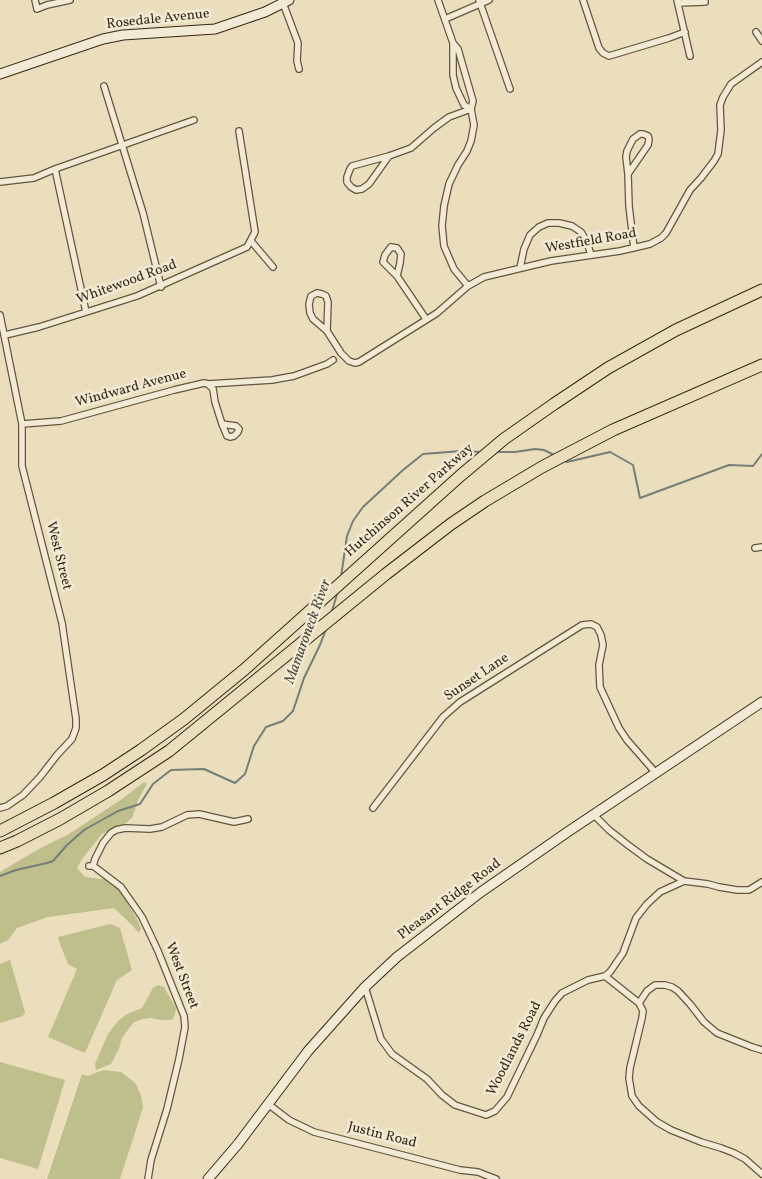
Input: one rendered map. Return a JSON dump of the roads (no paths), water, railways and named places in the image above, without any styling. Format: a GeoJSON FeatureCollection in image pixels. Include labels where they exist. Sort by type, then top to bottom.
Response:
{"type":"FeatureCollection","features":[{"type":"Feature","properties":{"kind":"highway","name":"Hutchinson River Parkway"},"geometry":{"type":"LineString","coordinates":[[0,831],[103,776],[190,714],[234,679],[352,572],[504,439],[608,368],[676,330],[762,290]]}},
{"type":"Feature","properties":{"kind":"highway"},"geometry":{"type":"LineString","coordinates":[[0,852],[108,791],[169,751],[386,574],[451,524],[497,494],[580,446],[762,365]]}},
{"type":"Feature","properties":{"kind":"highway"},"geometry":{"type":"LineString","coordinates":[[0,848],[17,841]]}},
{"type":"Feature","properties":{"kind":"street"},"geometry":{"type":"LineString","coordinates":[[35,0],[37,10],[47,5],[70,0]]}},
{"type":"Feature","properties":{"kind":"street"},"geometry":{"type":"LineString","coordinates":[[438,0],[452,43],[453,75],[456,88],[464,104],[471,109]]}},
{"type":"Feature","properties":{"kind":"street"},"geometry":{"type":"LineString","coordinates":[[445,20],[480,2],[489,0]]}},
{"type":"Feature","properties":{"kind":"street"},"geometry":{"type":"LineString","coordinates":[[583,0],[599,48],[609,56],[685,32]]}},
{"type":"Feature","properties":{"kind":"street"},"geometry":{"type":"LineString","coordinates":[[286,2],[298,43],[297,61],[299,69]]}},
{"type":"Feature","properties":{"kind":"street","name":"Rosedale Avenue"},"geometry":{"type":"LineString","coordinates":[[0,74],[103,39],[123,35],[214,29],[257,15],[286,2]]}},
{"type":"Feature","properties":{"kind":"street"},"geometry":{"type":"LineString","coordinates":[[480,2],[510,89]]}},
{"type":"Feature","properties":{"kind":"street"},"geometry":{"type":"LineString","coordinates":[[690,56],[678,2],[705,2]]}},
{"type":"Feature","properties":{"kind":"street"},"geometry":{"type":"LineString","coordinates":[[756,32],[762,41]]}},
{"type":"Feature","properties":{"kind":"street"},"geometry":{"type":"LineString","coordinates":[[452,43],[458,49],[473,101],[471,109],[474,125],[467,151],[449,184],[442,226],[444,246],[454,268],[468,286]]}},
{"type":"Feature","properties":{"kind":"street","name":"Westfield Road"},"geometry":{"type":"LineString","coordinates":[[328,331],[341,353],[349,361],[360,362],[437,313],[468,286],[484,277],[551,260],[620,251],[650,244],[666,233],[687,194],[718,154],[722,97],[732,84],[762,62]]}},
{"type":"Feature","properties":{"kind":"street"},"geometry":{"type":"LineString","coordinates":[[104,86],[142,213],[161,286]]}},
{"type":"Feature","properties":{"kind":"street"},"geometry":{"type":"LineString","coordinates":[[389,156],[369,184],[362,189],[356,190],[348,182],[347,176],[352,166],[411,148],[449,117],[471,109]]}},
{"type":"Feature","properties":{"kind":"street"},"geometry":{"type":"LineString","coordinates":[[0,182],[34,178],[194,120]]}},
{"type":"Feature","properties":{"kind":"street"},"geometry":{"type":"LineString","coordinates":[[239,131],[255,232],[251,241],[273,266]]}},
{"type":"Feature","properties":{"kind":"street"},"geometry":{"type":"LineString","coordinates":[[628,174],[648,145],[648,136],[640,134],[633,139],[626,157],[634,248]]}},
{"type":"Feature","properties":{"kind":"street"},"geometry":{"type":"LineString","coordinates":[[55,169],[86,312]]}},
{"type":"Feature","properties":{"kind":"street"},"geometry":{"type":"LineString","coordinates":[[520,268],[524,249],[530,235],[539,227],[548,223],[572,226],[581,232],[587,242],[591,255]]}},
{"type":"Feature","properties":{"kind":"street","name":"Whitewood Road"},"geometry":{"type":"LineString","coordinates":[[5,335],[39,327],[137,296],[248,247],[251,241]]}},
{"type":"Feature","properties":{"kind":"street"},"geometry":{"type":"LineString","coordinates":[[397,276],[401,254],[397,248],[391,247],[385,255],[383,262],[397,276],[426,319]]}},
{"type":"Feature","properties":{"kind":"street"},"geometry":{"type":"LineString","coordinates":[[317,293],[326,296],[328,302],[328,331],[310,313],[309,304],[311,296],[317,293]]}},
{"type":"Feature","properties":{"kind":"street","name":"West Street"},"geometry":{"type":"LineString","coordinates":[[0,315],[22,424],[22,466],[62,623],[76,719],[76,728],[72,739],[29,789],[7,806],[0,808]]}},
{"type":"Feature","properties":{"kind":"street","name":"Windward Avenue"},"geometry":{"type":"LineString","coordinates":[[22,424],[61,421],[174,390],[204,384],[272,380],[294,376],[333,360]]}},
{"type":"Feature","properties":{"kind":"street"},"geometry":{"type":"LineString","coordinates":[[208,384],[213,389],[222,424]]}},
{"type":"Feature","properties":{"kind":"street"},"geometry":{"type":"LineString","coordinates":[[755,548],[762,547]]}},
{"type":"Feature","properties":{"kind":"street","name":"Sunset Lane"},"geometry":{"type":"LineString","coordinates":[[374,808],[444,717],[460,702],[582,625],[591,624],[597,627],[601,635],[603,645],[599,665],[600,687],[619,728],[655,772]]}},
{"type":"Feature","properties":{"kind":"street","name":"Pleasant Ridge Road"},"geometry":{"type":"LineString","coordinates":[[208,1179],[238,1144],[308,1051],[365,987],[397,957],[481,892],[655,772],[762,702]]}},
{"type":"Feature","properties":{"kind":"street","name":"West Street"},"geometry":{"type":"LineString","coordinates":[[148,1179],[151,1160],[167,1109],[179,1059],[185,1027],[184,1016],[142,917],[121,887],[91,866],[103,843],[116,830],[162,827],[187,815],[199,814],[234,822],[248,819]]}},
{"type":"Feature","properties":{"kind":"street"},"geometry":{"type":"LineString","coordinates":[[593,814],[609,830],[647,859],[684,881],[737,890],[749,890],[762,882]]}},
{"type":"Feature","properties":{"kind":"street"},"geometry":{"type":"LineString","coordinates":[[684,881],[660,892],[647,904],[636,918],[623,953],[605,976],[639,1003],[643,1011],[630,1068],[630,1090],[634,1100],[657,1122],[700,1142],[734,1153],[745,1159],[762,1174]]}},
{"type":"Feature","properties":{"kind":"street","name":"Woodlands Road"},"geometry":{"type":"LineString","coordinates":[[365,987],[381,1040],[392,1054],[427,1079],[442,1095],[455,1105],[486,1115],[495,1111],[507,1097],[544,1018],[555,1001],[570,989],[588,980],[605,976]]}},
{"type":"Feature","properties":{"kind":"street"},"geometry":{"type":"LineString","coordinates":[[639,1003],[647,991],[655,985],[672,987],[690,1004],[704,1022],[718,1033],[762,1050]]}},
{"type":"Feature","properties":{"kind":"street","name":"Justin Road"},"geometry":{"type":"LineString","coordinates":[[268,1104],[289,1120],[314,1132],[460,1170],[478,1172],[496,1179]]}},
{"type":"Feature","properties":{"kind":"waterway","name":"Mamaroneck River"},"geometry":{"type":"LineString","coordinates":[[496,452],[535,449],[544,450],[554,455]]}},
{"type":"Feature","properties":{"kind":"waterway","name":"Mamaroneck River"},"geometry":{"type":"LineString","coordinates":[[341,577],[347,536],[353,521],[363,507],[403,470],[423,454],[461,451],[481,452]]}},
{"type":"Feature","properties":{"kind":"waterway","name":"Mamaroneck River"},"geometry":{"type":"LineString","coordinates":[[565,461],[610,452],[633,465],[640,498],[729,465],[753,466],[762,454]]}},
{"type":"Feature","properties":{"kind":"waterway","name":"Mamaroneck River"},"geometry":{"type":"LineString","coordinates":[[332,611],[338,591]]}},
{"type":"Feature","properties":{"kind":"waterway","name":"Mamaroneck River"},"geometry":{"type":"LineString","coordinates":[[0,876],[53,861],[84,830],[118,811],[140,804],[153,784],[171,770],[204,769],[235,783],[245,774],[254,746],[266,727],[283,721],[293,711],[304,678],[326,629]]}}]}
